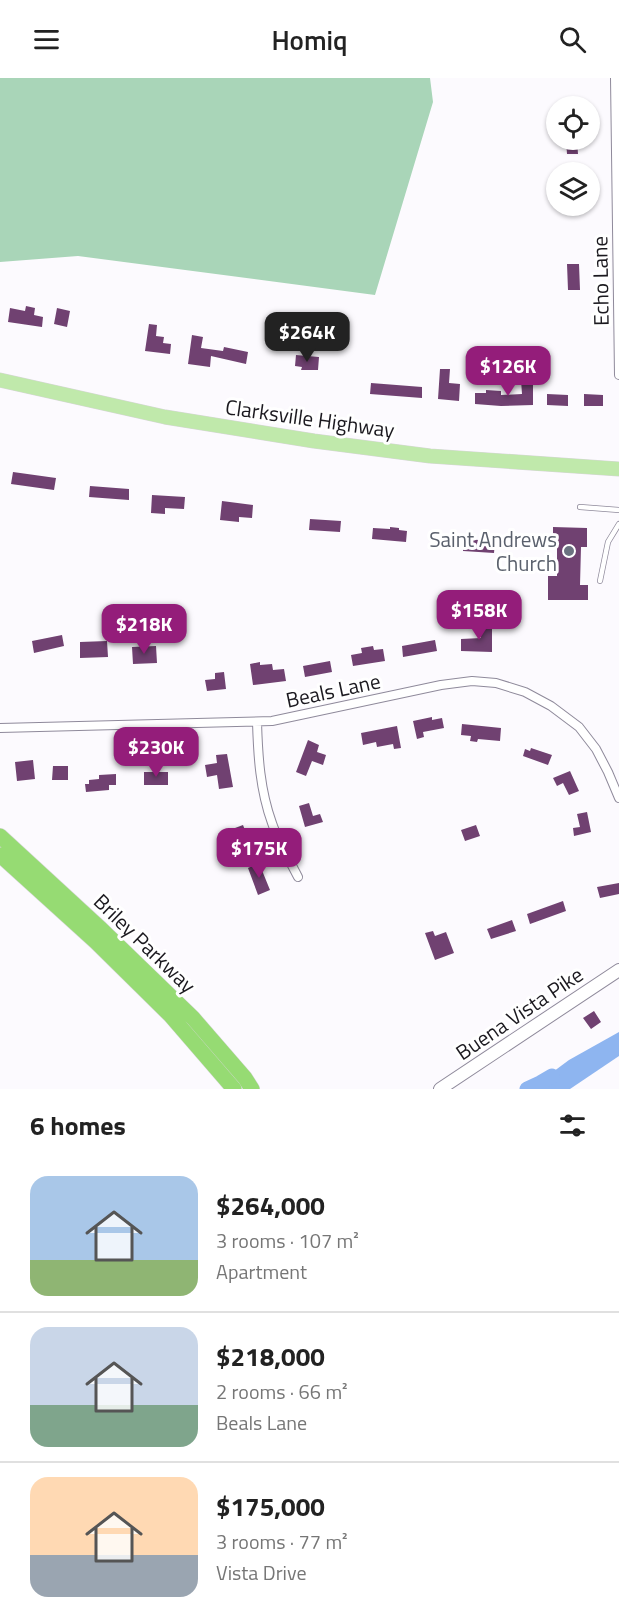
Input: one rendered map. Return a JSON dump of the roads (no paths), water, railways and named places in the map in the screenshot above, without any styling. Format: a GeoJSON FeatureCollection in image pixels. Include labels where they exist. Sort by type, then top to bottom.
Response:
{"type":"FeatureCollection","features":[{"type":"Feature","properties":{"kind":"highway","name":"Briley Parkway"},"geometry":{"type":"LineString","coordinates":[[0,836],[193,1018],[252,1089]]}},
{"type":"Feature","properties":{"kind":"highway","name":"Briley Parkway"},"geometry":{"type":"LineString","coordinates":[[0,855],[96,942],[171,1016],[234,1089]]}},
{"type":"Feature","properties":{"kind":"main road","name":"Clarksville Highway"},"geometry":{"type":"LineString","coordinates":[[0,380],[142,412],[291,438],[430,456],[619,469]]}},
{"type":"Feature","properties":{"kind":"main road","name":"Buena Vista Pike"},"geometry":{"type":"LineString","coordinates":[[440,1089],[619,970]]}},
{"type":"Feature","properties":{"kind":"street","name":"Echo Lane"},"geometry":{"type":"LineString","coordinates":[[615,78],[619,375]]}},
{"type":"Feature","properties":{"kind":"street","name":"Beals Lane"},"geometry":{"type":"LineString","coordinates":[[0,728],[272,721],[441,685],[472,681],[496,683],[525,692],[551,706],[579,727],[596,749],[609,772],[619,798]]}},
{"type":"Feature","properties":{"kind":"street"},"geometry":{"type":"LineString","coordinates":[[257,722],[258,753],[265,798],[272,824],[298,877]]}},
{"type":"Feature","properties":{"kind":"lane"},"geometry":{"type":"LineString","coordinates":[[580,507],[619,510]]}},
{"type":"Feature","properties":{"kind":"lane"},"geometry":{"type":"LineString","coordinates":[[600,581],[608,542],[619,524]]}},
{"type":"Feature","properties":{"kind":"water"},"geometry":{"type":"Polygon","coordinates":[[[619,1032],[619,1056],[570,1089],[530,1089],[569,1060],[619,1032]]]}},
{"type":"Feature","properties":{"kind":"waterway"},"geometry":{"type":"LineString","coordinates":[[527,1089],[552,1076]]}},
{"type":"Feature","properties":{"kind":"place","name":"Saint Andrews Church"},"geometry":{"type":"Point","coordinates":[569,551]}}]}
